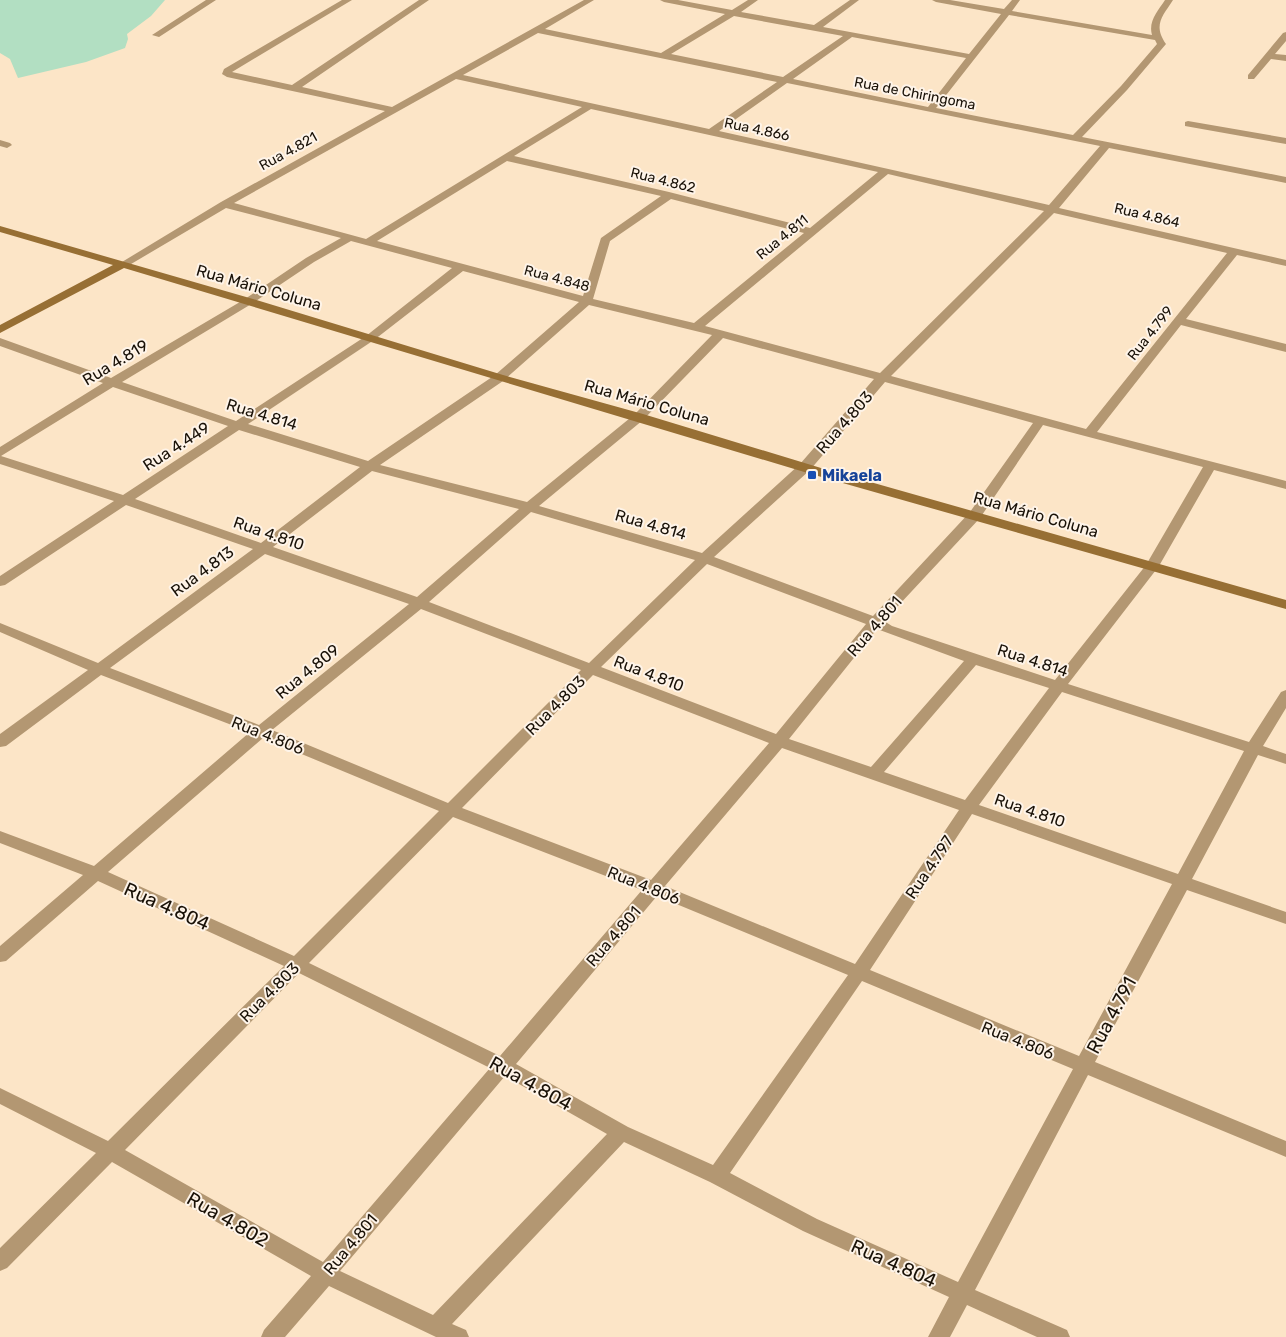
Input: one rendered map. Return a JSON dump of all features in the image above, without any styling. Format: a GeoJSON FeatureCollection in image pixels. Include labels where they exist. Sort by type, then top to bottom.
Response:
{"type":"FeatureCollection","features":[{"type":"Feature","properties":{"kind":"main road","name":"Rua Mário Coluna"},"geometry":{"type":"LineString","coordinates":[[1,230],[249,301],[499,378],[639,417],[805,468],[975,514],[1286,605]]}},
{"type":"Feature","properties":{"kind":"main road","name":"Rua 4.821"},"geometry":{"type":"LineString","coordinates":[[0,330],[122,266]]}},
{"type":"Feature","properties":{"kind":"street"},"geometry":{"type":"LineString","coordinates":[[156,35],[212,0]]}},
{"type":"Feature","properties":{"kind":"street"},"geometry":{"type":"LineString","coordinates":[[348,0],[226,72],[230,76],[393,110]]}},
{"type":"Feature","properties":{"kind":"street"},"geometry":{"type":"LineString","coordinates":[[293,88],[425,0]]}},
{"type":"Feature","properties":{"kind":"street","name":"Rua 4.821"},"geometry":{"type":"LineString","coordinates":[[122,266],[225,204],[590,0]]}},
{"type":"Feature","properties":{"kind":"street"},"geometry":{"type":"LineString","coordinates":[[664,0],[973,57]]}},
{"type":"Feature","properties":{"kind":"street"},"geometry":{"type":"LineString","coordinates":[[662,56],[754,0]]}},
{"type":"Feature","properties":{"kind":"street"},"geometry":{"type":"LineString","coordinates":[[816,28],[855,0]]}},
{"type":"Feature","properties":{"kind":"street"},"geometry":{"type":"LineString","coordinates":[[936,0],[1156,38]]}},
{"type":"Feature","properties":{"kind":"street"},"geometry":{"type":"LineString","coordinates":[[930,110],[1016,0]]}},
{"type":"Feature","properties":{"kind":"street"},"geometry":{"type":"LineString","coordinates":[[1076,138],[1124,88],[1162,44],[1156,38],[1153,29],[1170,0]]}},
{"type":"Feature","properties":{"kind":"street","name":"Rua de Chiringoma"},"geometry":{"type":"LineString","coordinates":[[538,30],[1076,138],[1106,146],[1286,180]]}},
{"type":"Feature","properties":{"kind":"street"},"geometry":{"type":"LineString","coordinates":[[710,133],[850,35]]}},
{"type":"Feature","properties":{"kind":"street"},"geometry":{"type":"LineString","coordinates":[[1251,77],[1286,35]]}},
{"type":"Feature","properties":{"kind":"street"},"geometry":{"type":"LineString","coordinates":[[1268,56],[1286,58]]}},
{"type":"Feature","properties":{"kind":"street","name":"Rua 4.866"},"geometry":{"type":"LineString","coordinates":[[456,76],[1052,209]]}},
{"type":"Feature","properties":{"kind":"street"},"geometry":{"type":"LineString","coordinates":[[368,242],[589,106]]}},
{"type":"Feature","properties":{"kind":"street"},"geometry":{"type":"LineString","coordinates":[[1188,124],[1286,141]]}},
{"type":"Feature","properties":{"kind":"street","name":"Rua 4.803"},"geometry":{"type":"LineString","coordinates":[[0,1262],[591,669],[705,558],[805,468],[883,378],[1052,209],[1106,146]]}},
{"type":"Feature","properties":{"kind":"street","name":"Rua 4.862"},"geometry":{"type":"LineString","coordinates":[[505,157],[669,195],[813,232]]}},
{"type":"Feature","properties":{"kind":"street","name":"Rua 4.811"},"geometry":{"type":"LineString","coordinates":[[696,327],[886,171]]}},
{"type":"Feature","properties":{"kind":"street"},"geometry":{"type":"LineString","coordinates":[[587,301],[605,240],[669,195]]}},
{"type":"Feature","properties":{"kind":"street","name":"Rua 4.848"},"geometry":{"type":"LineString","coordinates":[[225,204],[587,301],[696,327],[1089,434],[1285,482]]}},
{"type":"Feature","properties":{"kind":"street","name":"Rua 4.864"},"geometry":{"type":"LineString","coordinates":[[1052,209],[1286,262]]}},
{"type":"Feature","properties":{"kind":"street"},"geometry":{"type":"LineString","coordinates":[[249,301],[310,260],[351,237]]}},
{"type":"Feature","properties":{"kind":"street","name":"Rua 4.799"},"geometry":{"type":"LineString","coordinates":[[1089,434],[1234,251]]}},
{"type":"Feature","properties":{"kind":"street"},"geometry":{"type":"LineString","coordinates":[[370,338],[461,267]]}},
{"type":"Feature","properties":{"kind":"street","name":"Rua 4.819"},"geometry":{"type":"LineString","coordinates":[[0,453],[111,383],[249,301]]}},
{"type":"Feature","properties":{"kind":"street","name":"Rua 4.813"},"geometry":{"type":"LineString","coordinates":[[0,742],[261,550],[370,466],[499,378],[587,301]]}},
{"type":"Feature","properties":{"kind":"street"},"geometry":{"type":"LineString","coordinates":[[1178,321],[1286,348]]}},
{"type":"Feature","properties":{"kind":"street","name":"Rua 4.809"},"geometry":{"type":"LineString","coordinates":[[0,956],[261,731],[419,604],[529,507],[639,417],[720,334]]}},
{"type":"Feature","properties":{"kind":"street","name":"Rua 4.449"},"geometry":{"type":"LineString","coordinates":[[0,582],[123,499],[370,338]]}},
{"type":"Feature","properties":{"kind":"street","name":"Rua 4.814"},"geometry":{"type":"LineString","coordinates":[[0,342],[198,413],[370,466],[529,507],[705,558],[875,622],[887,629],[973,659],[1286,759]]}},
{"type":"Feature","properties":{"kind":"street","name":"Rua 4.801"},"geometry":{"type":"LineString","coordinates":[[272,1337],[779,741],[875,622],[975,514],[1041,420]]}},
{"type":"Feature","properties":{"kind":"street","name":"Rua 4.810"},"geometry":{"type":"LineString","coordinates":[[0,460],[123,499],[261,550],[419,604],[779,741],[1286,918]]}},
{"type":"Feature","properties":{"kind":"street","name":"Rua 4.797"},"geometry":{"type":"LineString","coordinates":[[717,1176],[858,974],[969,807],[1058,687],[1152,566],[1211,465]]}},
{"type":"Feature","properties":{"kind":"street","name":"Rua 4.806"},"geometry":{"type":"LineString","coordinates":[[0,628],[99,669],[261,731],[451,810],[654,888],[1083,1067],[1286,1149]]}},
{"type":"Feature","properties":{"kind":"street"},"geometry":{"type":"LineString","coordinates":[[873,775],[973,659]]}},
{"type":"Feature","properties":{"kind":"street","name":"Rua 4.791"},"geometry":{"type":"LineString","coordinates":[[938,1337],[1253,749],[1286,695]]}},
{"type":"Feature","properties":{"kind":"street","name":"Rua 4.804"},"geometry":{"type":"LineString","coordinates":[[0,837],[94,873],[296,964],[502,1065],[621,1132],[717,1176],[810,1225],[1059,1337]]}},
{"type":"Feature","properties":{"kind":"street","name":"Rua 4.802"},"geometry":{"type":"LineString","coordinates":[[0,1095],[110,1151],[325,1274],[458,1337]]}},
{"type":"Feature","properties":{"kind":"street"},"geometry":{"type":"LineString","coordinates":[[435,1327],[621,1132]]}},
{"type":"Feature","properties":{"kind":"green space"},"geometry":{"type":"Polygon","coordinates":[[[0,0],[165,0],[151,16],[127,34],[128,39],[125,48],[86,62],[18,78],[10,59],[0,53],[0,0]]]}},
{"type":"Feature","properties":{"kind":"place","name":"Mikaela"},"geometry":{"type":"Point","coordinates":[812,475]}}]}
